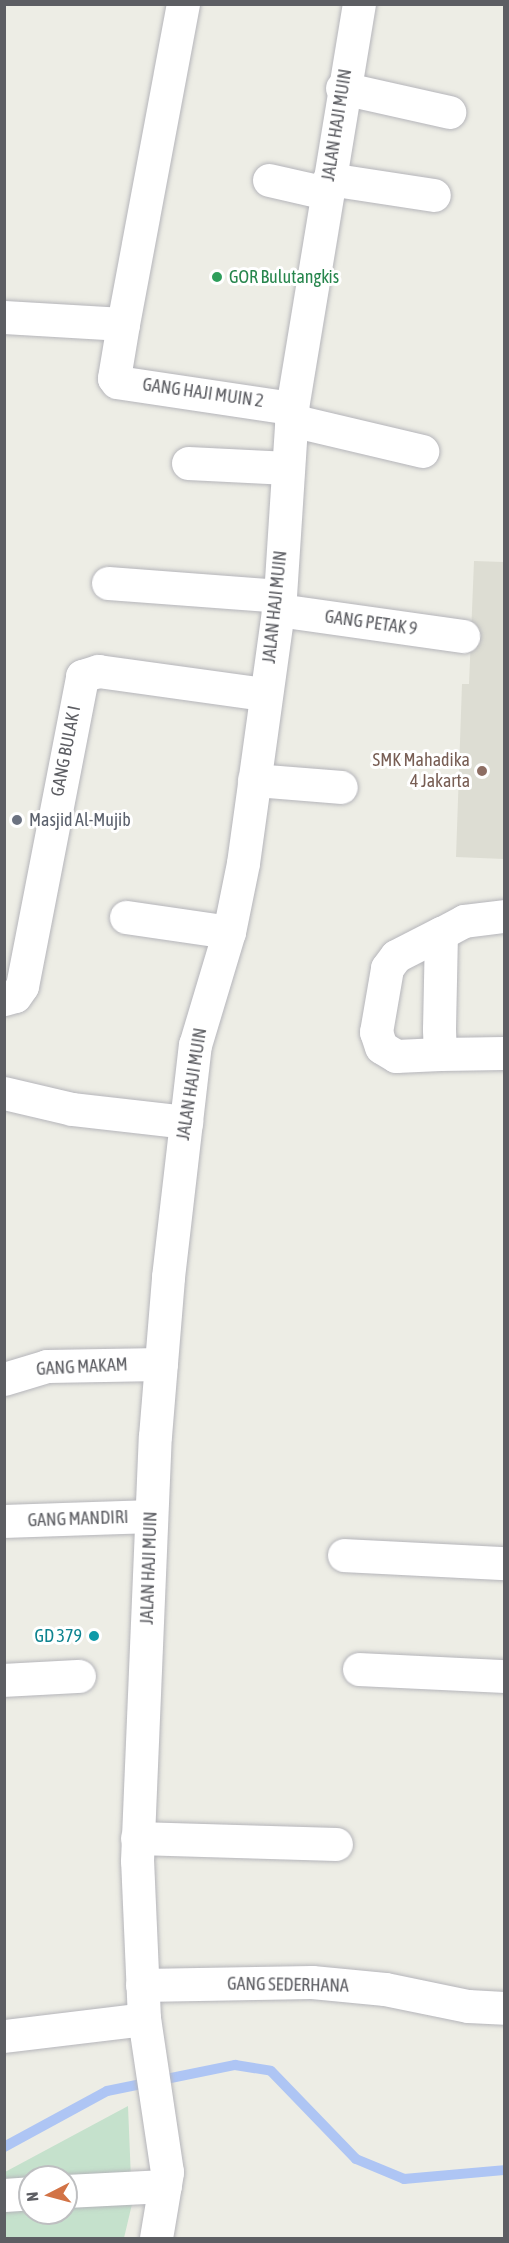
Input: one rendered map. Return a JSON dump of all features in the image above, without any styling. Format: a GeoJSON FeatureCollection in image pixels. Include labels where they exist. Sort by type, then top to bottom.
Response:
{"type":"FeatureCollection","features":[{"type":"Feature","properties":{"kind":"street"},"geometry":{"type":"LineString","coordinates":[[4,317],[26,322],[123,324],[183,4]]}},
{"type":"Feature","properties":{"kind":"street","name":"JALAN HAJI MUIN"},"geometry":{"type":"LineString","coordinates":[[156,2238],[165,2186],[165,2155],[144,2019],[137,1839],[161,1364],[195,1045],[230,932],[254,780],[264,694],[279,603],[292,414],[342,88],[359,4]]}},
{"type":"Feature","properties":{"kind":"street"},"geometry":{"type":"LineString","coordinates":[[342,88],[449,112]]}},
{"type":"Feature","properties":{"kind":"street"},"geometry":{"type":"LineString","coordinates":[[269,180],[434,195]]}},
{"type":"Feature","properties":{"kind":"street","name":"GANG HAJI MUIN 2"},"geometry":{"type":"LineString","coordinates":[[123,324],[116,379],[292,414],[422,451]]}},
{"type":"Feature","properties":{"kind":"street"},"geometry":{"type":"LineString","coordinates":[[188,463],[288,468]]}},
{"type":"Feature","properties":{"kind":"street","name":"GANG PETAK 9"},"geometry":{"type":"LineString","coordinates":[[108,583],[279,603],[463,636]]}},
{"type":"Feature","properties":{"kind":"street","name":"GANG BULAK I"},"geometry":{"type":"LineString","coordinates":[[4,999],[15,996],[22,986],[82,676],[98,671],[264,694]]}},
{"type":"Feature","properties":{"kind":"street"},"geometry":{"type":"LineString","coordinates":[[254,780],[341,787]]}},
{"type":"Feature","properties":{"kind":"street"},"geometry":{"type":"LineString","coordinates":[[504,916],[464,921],[396,956],[387,968],[376,1032],[381,1047],[396,1056],[504,1053]]}},
{"type":"Feature","properties":{"kind":"street"},"geometry":{"type":"LineString","coordinates":[[126,917],[230,932]]}},
{"type":"Feature","properties":{"kind":"street"},"geometry":{"type":"LineString","coordinates":[[440,1054],[441,933]]}},
{"type":"Feature","properties":{"kind":"street"},"geometry":{"type":"LineString","coordinates":[[4,1093],[72,1109],[186,1122]]}},
{"type":"Feature","properties":{"kind":"street","name":"GANG MAKAM"},"geometry":{"type":"LineString","coordinates":[[4,1379],[47,1366],[161,1364]]}},
{"type":"Feature","properties":{"kind":"street","name":"GANG MANDIRI"},"geometry":{"type":"LineString","coordinates":[[4,1521],[152,1516]]}},
{"type":"Feature","properties":{"kind":"street"},"geometry":{"type":"LineString","coordinates":[[344,1555],[504,1563]]}},
{"type":"Feature","properties":{"kind":"street"},"geometry":{"type":"LineString","coordinates":[[359,1669],[504,1676]]}},
{"type":"Feature","properties":{"kind":"street"},"geometry":{"type":"LineString","coordinates":[[4,1680],[79,1676]]}},
{"type":"Feature","properties":{"kind":"street"},"geometry":{"type":"LineString","coordinates":[[137,1839],[336,1844]]}},
{"type":"Feature","properties":{"kind":"street","name":"GANG SEDERHANA"},"geometry":{"type":"LineString","coordinates":[[142,1985],[312,1982],[385,1989],[468,2006],[504,2008]]}},
{"type":"Feature","properties":{"kind":"street"},"geometry":{"type":"LineString","coordinates":[[4,2036],[144,2019]]}},
{"type":"Feature","properties":{"kind":"street"},"geometry":{"type":"LineString","coordinates":[[78,2190],[165,2186]]}},
{"type":"Feature","properties":{"kind":"shaded area","name":"SMK Mahadika 4 Jakarta"},"geometry":{"type":"Polygon","coordinates":[[[474,561],[504,562],[504,859],[456,857],[462,684],[469,684],[474,561]]]}},
{"type":"Feature","properties":{"kind":"green space"},"geometry":{"type":"Polygon","coordinates":[[[128,2106],[132,2204],[124,2238],[5,2238],[5,2172],[18,2165],[18,2225],[78,2225],[78,2165],[18,2165],[128,2106]]]}},
{"type":"Feature","properties":{"kind":"waterway"},"geometry":{"type":"LineString","coordinates":[[4,2147],[107,2091],[235,2065],[271,2071],[356,2159],[404,2179],[504,2170]]}},
{"type":"Feature","properties":{"kind":"place","name":"GOR Bulutangkis"},"geometry":{"type":"Point","coordinates":[217,277]}},
{"type":"Feature","properties":{"kind":"place","name":"SMK Mahadika 4 Jakarta"},"geometry":{"type":"Point","coordinates":[482,771]}},
{"type":"Feature","properties":{"kind":"place","name":"Masjid Al-Mujib"},"geometry":{"type":"Point","coordinates":[17,820]}},
{"type":"Feature","properties":{"kind":"place","name":"GD 379"},"geometry":{"type":"Point","coordinates":[94,1636]}}]}
